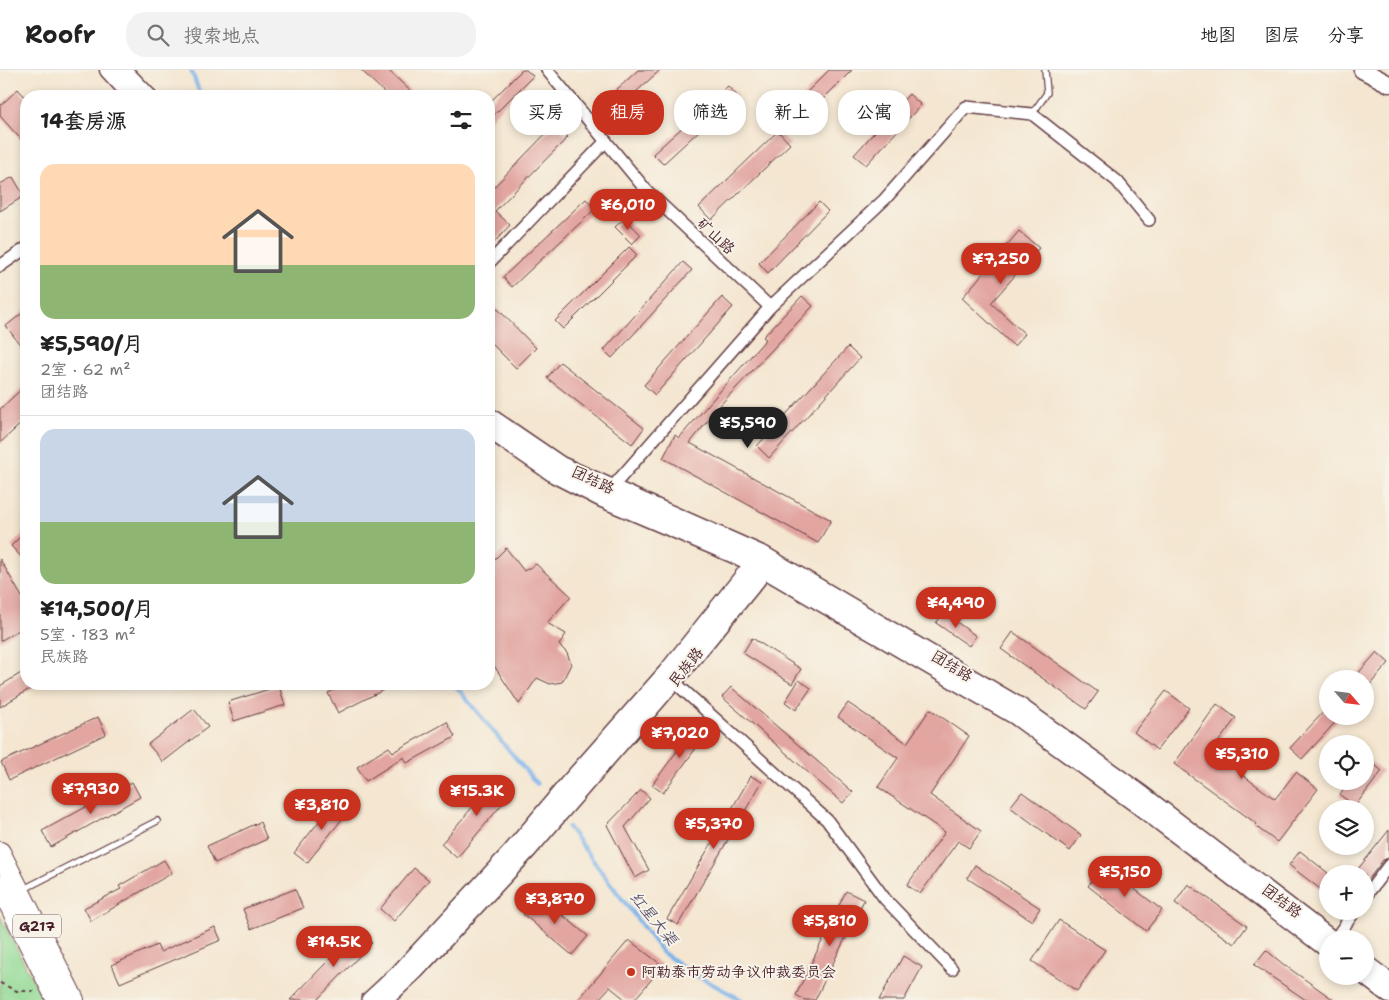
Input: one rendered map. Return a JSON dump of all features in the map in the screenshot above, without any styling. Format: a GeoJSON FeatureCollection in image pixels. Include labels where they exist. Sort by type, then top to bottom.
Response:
{"type":"FeatureCollection","features":[{"type":"Feature","properties":{"kind":"highway","name":"G217"},"geometry":{"type":"LineString","coordinates":[[0,852],[74,1000]]}},
{"type":"Feature","properties":{"kind":"highway","name":"G217"},"geometry":{"type":"LineString","coordinates":[[0,886],[57,1000]]}},
{"type":"Feature","properties":{"kind":"main road"},"geometry":{"type":"LineString","coordinates":[[108,70],[126,90]]}},
{"type":"Feature","properties":{"kind":"main road"},"geometry":{"type":"LineString","coordinates":[[123,70],[142,90]]}},
{"type":"Feature","properties":{"kind":"main road"},"geometry":{"type":"LineString","coordinates":[[1362,70],[1389,84]]}},
{"type":"Feature","properties":{"kind":"main road","name":"团结路"},"geometry":{"type":"LineString","coordinates":[[495,420],[607,494]]}},
{"type":"Feature","properties":{"kind":"main road","name":"团结路"},"geometry":{"type":"LineString","coordinates":[[495,434],[556,475],[607,494],[763,562],[1021,707],[1136,790],[1321,930]]}},
{"type":"Feature","properties":{"kind":"main road","name":"团结路"},"geometry":{"type":"LineString","coordinates":[[763,562],[1015,716],[1136,804],[1319,943]]}},
{"type":"Feature","properties":{"kind":"main road"},"geometry":{"type":"LineString","coordinates":[[1374,970],[1389,981]]}},
{"type":"Feature","properties":{"kind":"main road"},"geometry":{"type":"LineString","coordinates":[[1374,984],[1389,995]]}},
{"type":"Feature","properties":{"kind":"street","name":"矿山路"},"geometry":{"type":"LineString","coordinates":[[547,70],[646,190],[770,307]]}},
{"type":"Feature","properties":{"kind":"street"},"geometry":{"type":"LineString","coordinates":[[607,494],[770,307],[885,199],[966,107],[1032,114],[1117,181],[1149,220]]}},
{"type":"Feature","properties":{"kind":"street"},"geometry":{"type":"LineString","coordinates":[[495,257],[606,141]]}},
{"type":"Feature","properties":{"kind":"street"},"geometry":{"type":"LineString","coordinates":[[0,266],[20,252]]}},
{"type":"Feature","properties":{"kind":"street","name":"民族路"},"geometry":{"type":"LineString","coordinates":[[543,824],[670,677],[763,562]]}},
{"type":"Feature","properties":{"kind":"street"},"geometry":{"type":"LineString","coordinates":[[670,677],[827,820],[885,899],[952,968]]}},
{"type":"Feature","properties":{"kind":"street"},"geometry":{"type":"LineString","coordinates":[[369,1000],[412,958],[511,852],[543,824]]}},
{"type":"Feature","properties":{"kind":"street"},"geometry":{"type":"LineString","coordinates":[[385,1000],[416,971],[543,824]]}},
{"type":"Feature","properties":{"kind":"street"},"geometry":{"type":"LineString","coordinates":[[1374,885],[1389,864]]}},
{"type":"Feature","properties":{"kind":"street"},"geometry":{"type":"LineString","coordinates":[[1340,930],[1348,920]]}},
{"type":"Feature","properties":{"kind":"lane"},"geometry":{"type":"LineString","coordinates":[[1032,114],[1047,93],[1045,70]]}},
{"type":"Feature","properties":{"kind":"lane"},"geometry":{"type":"LineString","coordinates":[[20,891],[157,821]]}},
{"type":"Feature","properties":{"kind":"path"},"geometry":{"type":"LineString","coordinates":[[0,983],[16,991],[38,990]]}},
{"type":"Feature","properties":{"kind":"green space"},"geometry":{"type":"Polygon","coordinates":[[[0,916],[3,922],[43,1000],[0,1000],[0,916]]]}},
{"type":"Feature","properties":{"kind":"building"},"geometry":{"type":"Polygon","coordinates":[[[361,70],[388,70],[410,90],[382,90],[361,70]]]}},
{"type":"Feature","properties":{"kind":"building"},"geometry":{"type":"Polygon","coordinates":[[[522,70],[526,70],[533,76],[519,90],[510,90],[510,99],[495,114],[495,97],[522,70]]]}},
{"type":"Feature","properties":{"kind":"building"},"geometry":{"type":"Polygon","coordinates":[[[638,70],[660,70],[638,90],[616,90],[638,70]]]}},
{"type":"Feature","properties":{"kind":"building"},"geometry":{"type":"Polygon","coordinates":[[[829,70],[852,70],[828,94],[828,90],[809,90],[829,70]]]}},
{"type":"Feature","properties":{"kind":"building"},"geometry":{"type":"Polygon","coordinates":[[[728,86],[732,90],[724,90],[728,86]]]}},
{"type":"Feature","properties":{"kind":"building"},"geometry":{"type":"Polygon","coordinates":[[[18,89],[20,91],[20,138],[0,116],[0,106],[18,89]]]}},
{"type":"Feature","properties":{"kind":"building"},"geometry":{"type":"Polygon","coordinates":[[[910,95],[921,105],[910,117],[910,95]]]}},
{"type":"Feature","properties":{"kind":"building"},"geometry":{"type":"Polygon","coordinates":[[[544,135],[566,135],[568,137],[495,211],[495,186],[544,135]]]}},
{"type":"Feature","properties":{"kind":"building"},"geometry":{"type":"Polygon","coordinates":[[[674,135],[695,135],[663,164],[653,154],[674,135]]]}},
{"type":"Feature","properties":{"kind":"building"},"geometry":{"type":"Polygon","coordinates":[[[774,135],[782,135],[790,144],[711,220],[699,207],[774,135]]]}},
{"type":"Feature","properties":{"kind":"building"},"geometry":{"type":"Polygon","coordinates":[[[872,135],[894,135],[866,165],[854,155],[872,135]]]}},
{"type":"Feature","properties":{"kind":"building"},"geometry":{"type":"Polygon","coordinates":[[[13,177],[20,189],[20,198],[0,211],[0,184],[13,177]]]}},
{"type":"Feature","properties":{"kind":"building"},"geometry":{"type":"Polygon","coordinates":[[[586,199],[595,209],[512,287],[503,277],[586,199]]]}},
{"type":"Feature","properties":{"kind":"building"},"geometry":{"type":"Polygon","coordinates":[[[819,202],[828,211],[768,273],[759,263],[819,202]]]}},
{"type":"Feature","properties":{"kind":"building"},"geometry":{"type":"Polygon","coordinates":[[[495,211],[510,225],[495,241],[495,211]]]}},
{"type":"Feature","properties":{"kind":"building"},"geometry":{"type":"Polygon","coordinates":[[[625,218],[641,235],[632,244],[615,227],[625,218]]]}},
{"type":"Feature","properties":{"kind":"building"},"geometry":{"type":"Polygon","coordinates":[[[1019,231],[1039,248],[991,303],[1025,334],[1014,346],[962,298],[1019,231]]]}},
{"type":"Feature","properties":{"kind":"building"},"geometry":{"type":"Polygon","coordinates":[[[629,247],[637,255],[563,329],[555,321],[629,247]]]}},
{"type":"Feature","properties":{"kind":"building"},"geometry":{"type":"Polygon","coordinates":[[[683,262],[692,270],[612,358],[604,350],[683,262]]]}},
{"type":"Feature","properties":{"kind":"building"},"geometry":{"type":"Polygon","coordinates":[[[802,296],[813,306],[722,403],[690,443],[831,520],[818,543],[663,458],[675,435],[679,438],[766,339],[763,337],[802,296]]]}},
{"type":"Feature","properties":{"kind":"building"},"geometry":{"type":"Polygon","coordinates":[[[722,297],[733,307],[655,395],[644,385],[722,297]]]}},
{"type":"Feature","properties":{"kind":"building"},"geometry":{"type":"Polygon","coordinates":[[[495,306],[536,348],[516,368],[495,347],[495,306]]]}},
{"type":"Feature","properties":{"kind":"building"},"geometry":{"type":"Polygon","coordinates":[[[20,315],[20,345],[6,326],[20,315]]]}},
{"type":"Feature","properties":{"kind":"building"},"geometry":{"type":"Polygon","coordinates":[[[848,347],[860,358],[769,458],[757,446],[848,347]]]}},
{"type":"Feature","properties":{"kind":"building"},"geometry":{"type":"Polygon","coordinates":[[[560,362],[644,428],[632,444],[547,378],[560,362]]]}},
{"type":"Feature","properties":{"kind":"building"},"geometry":{"type":"Polygon","coordinates":[[[20,391],[20,425],[0,443],[0,409],[20,391]]]}},
{"type":"Feature","properties":{"kind":"building"},"geometry":{"type":"Polygon","coordinates":[[[20,537],[20,556],[11,546],[20,537]]]}},
{"type":"Feature","properties":{"kind":"building"},"geometry":{"type":"Polygon","coordinates":[[[506,548],[524,571],[536,564],[571,596],[547,623],[566,634],[559,645],[567,653],[571,664],[562,682],[550,684],[537,678],[519,704],[495,667],[495,559],[506,548]]]}},
{"type":"Feature","properties":{"kind":"building"},"geometry":{"type":"Polygon","coordinates":[[[0,559],[20,594],[20,629],[0,641],[0,559]]]}},
{"type":"Feature","properties":{"kind":"building"},"geometry":{"type":"Polygon","coordinates":[[[944,613],[976,636],[969,646],[936,623],[944,613]]]}},
{"type":"Feature","properties":{"kind":"building"},"geometry":{"type":"Polygon","coordinates":[[[1013,632],[1098,692],[1086,709],[1001,649],[1013,632]]]}},
{"type":"Feature","properties":{"kind":"building"},"geometry":{"type":"Polygon","coordinates":[[[752,638],[801,669],[792,684],[743,653],[752,638]]]}},
{"type":"Feature","properties":{"kind":"building"},"geometry":{"type":"Polygon","coordinates":[[[1377,652],[1389,663],[1374,680],[1374,670],[1361,670],[1377,652]]]}},
{"type":"Feature","properties":{"kind":"building"},"geometry":{"type":"Polygon","coordinates":[[[20,674],[20,690],[28,690],[0,707],[0,686],[20,674]]]}},
{"type":"Feature","properties":{"kind":"building"},"geometry":{"type":"Polygon","coordinates":[[[799,680],[811,688],[796,710],[785,702],[799,680]]]}},
{"type":"Feature","properties":{"kind":"building"},"geometry":{"type":"Polygon","coordinates":[[[731,687],[853,792],[843,803],[722,697],[731,687]]]}},
{"type":"Feature","properties":{"kind":"building"},"geometry":{"type":"Polygon","coordinates":[[[266,690],[280,690],[285,705],[234,721],[228,702],[266,690]]]}},
{"type":"Feature","properties":{"kind":"building"},"geometry":{"type":"Polygon","coordinates":[[[334,690],[383,690],[338,713],[328,693],[334,690]]]}},
{"type":"Feature","properties":{"kind":"building"},"geometry":{"type":"Polygon","coordinates":[[[1166,691],[1189,708],[1157,750],[1134,732],[1166,691]]]}},
{"type":"Feature","properties":{"kind":"building"},"geometry":{"type":"Polygon","coordinates":[[[848,703],[907,743],[930,709],[969,736],[930,795],[981,831],[969,848],[958,841],[920,894],[907,885],[945,832],[878,787],[898,758],[838,717],[848,703]]]}},
{"type":"Feature","properties":{"kind":"building"},"geometry":{"type":"Polygon","coordinates":[[[1217,704],[1236,718],[1211,752],[1275,799],[1296,772],[1318,789],[1277,842],[1255,826],[1257,824],[1174,764],[1217,704]]]}},
{"type":"Feature","properties":{"kind":"building"},"geometry":{"type":"Polygon","coordinates":[[[194,709],[208,727],[163,762],[148,744],[194,709]]]}},
{"type":"Feature","properties":{"kind":"building"},"geometry":{"type":"Polygon","coordinates":[[[98,717],[106,734],[9,780],[1,762],[98,717]]]}},
{"type":"Feature","properties":{"kind":"building"},"geometry":{"type":"Polygon","coordinates":[[[1319,717],[1319,725],[1333,725],[1324,735],[1319,735],[1319,740],[1302,759],[1290,748],[1319,717]]]}},
{"type":"Feature","properties":{"kind":"building"},"geometry":{"type":"Polygon","coordinates":[[[447,722],[455,737],[407,763],[404,757],[366,781],[357,767],[389,747],[393,752],[447,722]]]}},
{"type":"Feature","properties":{"kind":"building"},"geometry":{"type":"Polygon","coordinates":[[[697,724],[708,732],[663,793],[652,785],[697,724]]]}},
{"type":"Feature","properties":{"kind":"building"},"geometry":{"type":"Polygon","coordinates":[[[1374,764],[1382,771],[1374,781],[1374,764]]]}},
{"type":"Feature","properties":{"kind":"building"},"geometry":{"type":"Polygon","coordinates":[[[751,776],[762,782],[678,925],[667,919],[751,776]]]}},
{"type":"Feature","properties":{"kind":"building"},"geometry":{"type":"Polygon","coordinates":[[[498,777],[514,790],[457,858],[441,844],[498,777]]]}},
{"type":"Feature","properties":{"kind":"building"},"geometry":{"type":"Polygon","coordinates":[[[132,782],[140,797],[51,847],[42,831],[132,782]]]}},
{"type":"Feature","properties":{"kind":"building"},"geometry":{"type":"Polygon","coordinates":[[[641,790],[650,798],[625,827],[649,870],[635,878],[607,825],[641,790]]]}},
{"type":"Feature","properties":{"kind":"building"},"geometry":{"type":"Polygon","coordinates":[[[1344,790],[1367,790],[1360,800],[1347,800],[1340,795],[1344,790]]]}},
{"type":"Feature","properties":{"kind":"building"},"geometry":{"type":"Polygon","coordinates":[[[1022,792],[1081,835],[1070,851],[1010,807],[1022,792]]]}},
{"type":"Feature","properties":{"kind":"building"},"geometry":{"type":"Polygon","coordinates":[[[337,799],[350,809],[307,863],[294,853],[337,799]]]}},
{"type":"Feature","properties":{"kind":"building"},"geometry":{"type":"Polygon","coordinates":[[[260,822],[267,839],[215,863],[207,846],[260,822]]]}},
{"type":"Feature","properties":{"kind":"building"},"geometry":{"type":"Polygon","coordinates":[[[1389,830],[1389,858],[1383,860],[1374,872],[1374,865],[1361,865],[1369,855],[1374,855],[1374,849],[1389,830]]]}},
{"type":"Feature","properties":{"kind":"building"},"geometry":{"type":"Polygon","coordinates":[[[1300,851],[1319,866],[1319,888],[1289,865],[1300,851]]]}},
{"type":"Feature","properties":{"kind":"building"},"geometry":{"type":"Polygon","coordinates":[[[164,860],[172,873],[91,921],[84,908],[121,889],[119,886],[164,860]]]}},
{"type":"Feature","properties":{"kind":"building"},"geometry":{"type":"Polygon","coordinates":[[[975,865],[1040,908],[1032,921],[967,878],[975,865]]]}},
{"type":"Feature","properties":{"kind":"building"},"geometry":{"type":"Polygon","coordinates":[[[1103,865],[1162,910],[1146,931],[1088,886],[1103,865]]]}},
{"type":"Feature","properties":{"kind":"building"},"geometry":{"type":"Polygon","coordinates":[[[414,868],[429,880],[394,921],[380,909],[414,868]]]}},
{"type":"Feature","properties":{"kind":"building"},"geometry":{"type":"Polygon","coordinates":[[[1188,884],[1247,926],[1234,944],[1175,903],[1188,884]]]}},
{"type":"Feature","properties":{"kind":"building"},"geometry":{"type":"Polygon","coordinates":[[[295,889],[303,908],[251,929],[243,909],[295,889]]]}},
{"type":"Feature","properties":{"kind":"building"},"geometry":{"type":"Polygon","coordinates":[[[846,891],[864,900],[815,1000],[805,1000],[796,995],[846,891]]]}},
{"type":"Feature","properties":{"kind":"building"},"geometry":{"type":"Polygon","coordinates":[[[538,895],[588,936],[572,955],[523,914],[538,895]]]}},
{"type":"Feature","properties":{"kind":"building"},"geometry":{"type":"Polygon","coordinates":[[[1059,920],[1105,950],[1077,991],[1032,961],[1059,920]]]}},
{"type":"Feature","properties":{"kind":"building"},"geometry":{"type":"Polygon","coordinates":[[[215,927],[221,940],[120,983],[112,965],[157,945],[160,952],[215,927]]]}},
{"type":"Feature","properties":{"kind":"building"},"geometry":{"type":"Polygon","coordinates":[[[358,930],[372,943],[317,1000],[290,1000],[358,930]]]}},
{"type":"Feature","properties":{"kind":"building","name":"阿勒泰市劳动争议仲裁委员会"},"geometry":{"type":"Polygon","coordinates":[[[629,940],[663,966],[634,1000],[626,1000],[610,987],[598,1000],[578,1000],[629,940]]]}},
{"type":"Feature","properties":{"kind":"building"},"geometry":{"type":"Polygon","coordinates":[[[1266,950],[1334,1000],[1306,1000],[1254,965],[1266,950]]]}},
{"type":"Feature","properties":{"kind":"building"},"geometry":{"type":"Polygon","coordinates":[[[903,956],[922,967],[904,1000],[879,1000],[903,956]]]}},
{"type":"Feature","properties":{"kind":"waterway","name":"红星大渠"},"geometry":{"type":"LineString","coordinates":[[191,70],[199,90]]}},
{"type":"Feature","properties":{"kind":"waterway","name":"红星大渠"},"geometry":{"type":"LineString","coordinates":[[459,690],[537,784]]}},
{"type":"Feature","properties":{"kind":"waterway","name":"红星大渠"},"geometry":{"type":"LineString","coordinates":[[568,827],[662,952],[690,972],[742,1000]]}},
{"type":"Feature","properties":{"kind":"place","name":"阿勒泰市劳动争议仲裁委员会"},"geometry":{"type":"Point","coordinates":[631,972]}}]}
